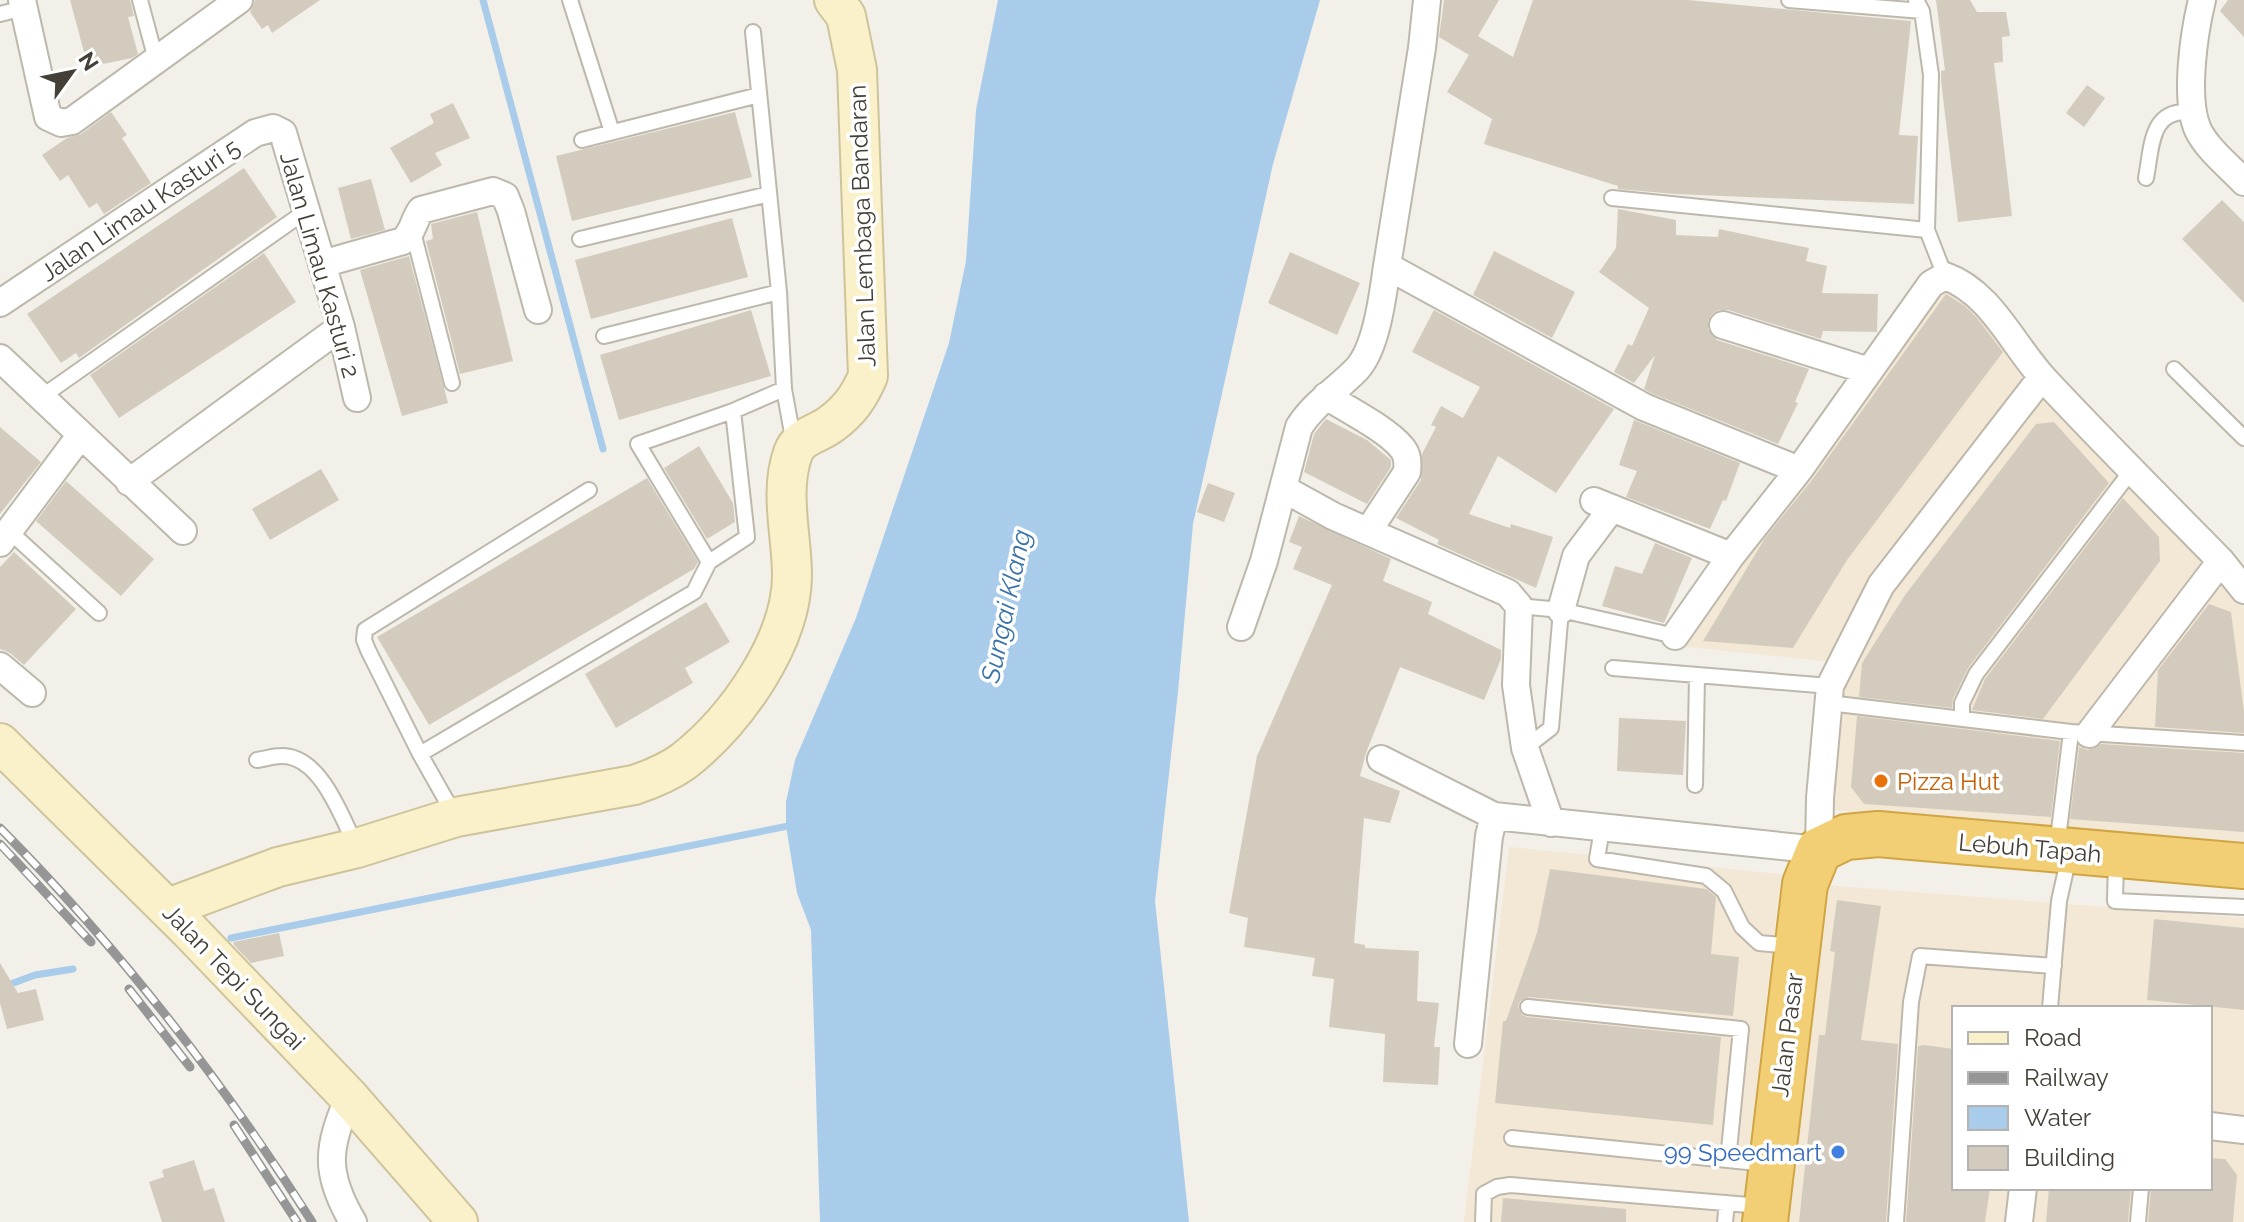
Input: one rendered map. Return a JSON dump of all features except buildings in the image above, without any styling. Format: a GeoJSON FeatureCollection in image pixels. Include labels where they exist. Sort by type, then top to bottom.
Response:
{"type":"FeatureCollection","features":[{"type":"Feature","properties":{"kind":"highway","name":"Lebuh Tapah"},"geometry":{"type":"LineString","coordinates":[[1819,850],[1846,837],[1878,834],[2244,866]]}},
{"type":"Feature","properties":{"kind":"highway","name":"Jalan Pasar"},"geometry":{"type":"LineString","coordinates":[[1753,1210],[1772,1164],[1805,884],[1819,850]]}},
{"type":"Feature","properties":{"kind":"street"},"geometry":{"type":"LineString","coordinates":[[16,7],[48,117],[61,123],[72,121],[239,0]]}},
{"type":"Feature","properties":{"kind":"street","name":"Jalan Lembaga Bandaran"},"geometry":{"type":"LineString","coordinates":[[794,449],[806,437],[830,426],[856,401],[868,376],[857,70],[846,16],[834,0]]}},
{"type":"Feature","properties":{"kind":"street"},"geometry":{"type":"LineString","coordinates":[[1241,627],[1264,561],[1299,427],[1308,413],[1361,365],[1375,331],[1422,48],[1427,0]]}},
{"type":"Feature","properties":{"kind":"street"},"geometry":{"type":"LineString","coordinates":[[2202,0],[2193,35],[2193,113],[2199,132],[2211,149],[2244,182]]}},
{"type":"Feature","properties":{"kind":"street","name":"Jalan Limau Kasturi 5"},"geometry":{"type":"LineString","coordinates":[[0,303],[255,133],[273,128],[283,133]]}},
{"type":"Feature","properties":{"kind":"street","name":"Jalan Limau Kasturi 2"},"geometry":{"type":"LineString","coordinates":[[283,133],[341,327],[357,398]]}},
{"type":"Feature","properties":{"kind":"street"},"geometry":{"type":"LineString","coordinates":[[322,264],[403,241],[413,232],[415,218],[421,210],[493,191],[505,196],[538,310]]}},
{"type":"Feature","properties":{"kind":"street"},"geometry":{"type":"LineString","coordinates":[[1387,266],[1644,407],[1799,470]]}},
{"type":"Feature","properties":{"kind":"street"},"geometry":{"type":"LineString","coordinates":[[1675,636],[1731,556],[1799,470],[1931,284],[1945,276],[1963,283],[1980,297],[2042,377],[2221,561],[2244,590]]}},
{"type":"Feature","properties":{"kind":"street"},"geometry":{"type":"LineString","coordinates":[[1723,325],[1869,371]]}},
{"type":"Feature","properties":{"kind":"street"},"geometry":{"type":"LineString","coordinates":[[129,482],[341,327]]}},
{"type":"Feature","properties":{"kind":"street"},"geometry":{"type":"LineString","coordinates":[[0,358],[183,531]]}},
{"type":"Feature","properties":{"kind":"street"},"geometry":{"type":"LineString","coordinates":[[1381,759],[1494,816],[1819,850],[1820,798],[1830,695],[1881,585],[2042,377]]}},
{"type":"Feature","properties":{"kind":"street"},"geometry":{"type":"LineString","coordinates":[[1326,396],[1393,439],[1404,450],[1408,462],[1407,472],[1369,530]]}},
{"type":"Feature","properties":{"kind":"street"},"geometry":{"type":"LineString","coordinates":[[3,532],[80,436]]}},
{"type":"Feature","properties":{"kind":"street"},"geometry":{"type":"LineString","coordinates":[[179,919],[278,867],[357,848],[456,817],[634,785],[662,775],[684,760],[729,717],[767,661],[785,620],[792,576],[786,530],[790,465],[794,449]]}},
{"type":"Feature","properties":{"kind":"street"},"geometry":{"type":"LineString","coordinates":[[1284,489],[1333,516],[1508,593],[1519,606],[1516,685],[1525,748],[1551,823]]}},
{"type":"Feature","properties":{"kind":"street"},"geometry":{"type":"LineString","coordinates":[[1561,610],[1576,556],[1603,504],[1731,556]]}},
{"type":"Feature","properties":{"kind":"street"},"geometry":{"type":"LineString","coordinates":[[2080,733],[2221,561]]}},
{"type":"Feature","properties":{"kind":"street"},"geometry":{"type":"LineString","coordinates":[[0,666],[32,693]]}},
{"type":"Feature","properties":{"kind":"street","name":"Jalan Tepi Sungai"},"geometry":{"type":"LineString","coordinates":[[0,743],[179,919],[349,1097],[458,1222]]}},
{"type":"Feature","properties":{"kind":"street"},"geometry":{"type":"LineString","coordinates":[[1468,1044],[1489,836],[1494,816]]}},
{"type":"Feature","properties":{"kind":"street"},"geometry":{"type":"LineString","coordinates":[[349,1097],[333,1136],[332,1172],[335,1191],[353,1222]]}},
{"type":"Feature","properties":{"kind":"street"},"geometry":{"type":"LineString","coordinates":[[2212,1126],[2244,1130]]}},
{"type":"Feature","properties":{"kind":"street"},"geometry":{"type":"LineString","coordinates":[[2019,1222],[2023,1190]]}},
{"type":"Feature","properties":{"kind":"lane"},"geometry":{"type":"LineString","coordinates":[[140,0],[156,60]]}},
{"type":"Feature","properties":{"kind":"lane"},"geometry":{"type":"LineString","coordinates":[[570,0],[612,132]]}},
{"type":"Feature","properties":{"kind":"lane"},"geometry":{"type":"LineString","coordinates":[[1789,0],[1919,6],[1931,75],[1927,230],[1945,276]]}},
{"type":"Feature","properties":{"kind":"lane"},"geometry":{"type":"LineString","coordinates":[[753,32],[779,292],[784,389],[794,449]]}},
{"type":"Feature","properties":{"kind":"lane"},"geometry":{"type":"LineString","coordinates":[[582,140],[759,95]]}},
{"type":"Feature","properties":{"kind":"lane"},"geometry":{"type":"LineString","coordinates":[[2146,178],[2156,127],[2166,116],[2177,111],[2193,113]]}},
{"type":"Feature","properties":{"kind":"lane"},"geometry":{"type":"LineString","coordinates":[[580,239],[769,194]]}},
{"type":"Feature","properties":{"kind":"lane"},"geometry":{"type":"LineString","coordinates":[[1612,198],[1927,230]]}},
{"type":"Feature","properties":{"kind":"lane"},"geometry":{"type":"LineString","coordinates":[[40,398],[306,211]]}},
{"type":"Feature","properties":{"kind":"lane"},"geometry":{"type":"LineString","coordinates":[[413,232],[452,383]]}},
{"type":"Feature","properties":{"kind":"lane"},"geometry":{"type":"LineString","coordinates":[[604,336],[779,292]]}},
{"type":"Feature","properties":{"kind":"lane"},"geometry":{"type":"LineString","coordinates":[[2174,369],[2244,438]]}},
{"type":"Feature","properties":{"kind":"lane"},"geometry":{"type":"LineString","coordinates":[[709,562],[638,444],[733,411],[784,389]]}},
{"type":"Feature","properties":{"kind":"lane"},"geometry":{"type":"LineString","coordinates":[[420,754],[694,592],[709,562],[747,537],[733,411]]}},
{"type":"Feature","properties":{"kind":"lane"},"geometry":{"type":"LineString","coordinates":[[1962,719],[1962,703],[1976,674],[2132,470]]}},
{"type":"Feature","properties":{"kind":"lane"},"geometry":{"type":"LineString","coordinates":[[456,817],[420,754],[368,650],[364,640],[365,630],[589,490]]}},
{"type":"Feature","properties":{"kind":"lane"},"geometry":{"type":"LineString","coordinates":[[3,532],[99,613]]}},
{"type":"Feature","properties":{"kind":"lane"},"geometry":{"type":"LineString","coordinates":[[1519,606],[1561,610],[1675,636]]}},
{"type":"Feature","properties":{"kind":"lane"},"geometry":{"type":"LineString","coordinates":[[1525,748],[1551,728],[1561,610]]}},
{"type":"Feature","properties":{"kind":"lane"},"geometry":{"type":"LineString","coordinates":[[1613,668],[1697,676],[1830,695],[1962,719],[2080,733],[2244,743]]}},
{"type":"Feature","properties":{"kind":"lane"},"geometry":{"type":"LineString","coordinates":[[1695,785],[1697,676]]}},
{"type":"Feature","properties":{"kind":"lane"},"geometry":{"type":"LineString","coordinates":[[2050,1006],[2063,850],[2080,733]]}},
{"type":"Feature","properties":{"kind":"lane"},"geometry":{"type":"LineString","coordinates":[[257,760],[284,756],[305,763],[322,779],[357,848]]}},
{"type":"Feature","properties":{"kind":"lane"},"geometry":{"type":"LineString","coordinates":[[1602,829],[1597,859],[1706,876],[1724,891],[1742,927],[1759,943],[1798,947]]}},
{"type":"Feature","properties":{"kind":"lane"},"geometry":{"type":"LineString","coordinates":[[2116,855],[2115,901],[2244,907]]}},
{"type":"Feature","properties":{"kind":"lane"},"geometry":{"type":"LineString","coordinates":[[1896,1222],[1911,1002],[1920,956],[2054,966]]}},
{"type":"Feature","properties":{"kind":"lane"},"geometry":{"type":"LineString","coordinates":[[1528,1007],[1741,1029],[1728,1160]]}},
{"type":"Feature","properties":{"kind":"lane"},"geometry":{"type":"LineString","coordinates":[[1512,1138],[1772,1164]]}},
{"type":"Feature","properties":{"kind":"lane"},"geometry":{"type":"LineString","coordinates":[[1483,1222],[1484,1194],[1510,1185],[1753,1210]]}},
{"type":"Feature","properties":{"kind":"lane"},"geometry":{"type":"LineString","coordinates":[[2138,1222],[2141,1190]]}},
{"type":"Feature","properties":{"kind":"lane"},"geometry":{"type":"LineString","coordinates":[[1725,1222],[1753,1210]]}},
{"type":"Feature","properties":{"kind":"shaded area"},"geometry":{"type":"Polygon","coordinates":[[[1958,289],[2238,597],[2244,608],[2244,849],[1832,810],[1843,686],[1851,664],[1679,646],[1937,290],[1958,289]]]}},
{"type":"Feature","properties":{"kind":"shaded area"},"geometry":{"type":"Polygon","coordinates":[[[1509,847],[1781,874],[1741,1222],[1464,1222],[1509,847]]]}},
{"type":"Feature","properties":{"kind":"shaded area"},"geometry":{"type":"Polygon","coordinates":[[[1825,885],[2244,918],[2244,1222],[1786,1222],[1825,885]]]}},
{"type":"Feature","properties":{"kind":"water","name":"Sungai Klang"},"geometry":{"type":"Polygon","coordinates":[[[998,0],[1320,0],[1273,164],[1193,524],[1155,901],[1189,1222],[820,1222],[811,930],[797,893],[786,826],[786,802],[795,760],[856,618],[949,343],[966,261],[976,110],[998,0]]]}},
{"type":"Feature","properties":{"kind":"waterway"},"geometry":{"type":"LineString","coordinates":[[483,0],[603,449]]}},
{"type":"Feature","properties":{"kind":"waterway"},"geometry":{"type":"LineString","coordinates":[[231,938],[793,825]]}},
{"type":"Feature","properties":{"kind":"waterway"},"geometry":{"type":"LineString","coordinates":[[0,988],[35,975],[73,969]]}},
{"type":"Feature","properties":{"kind":"railway"},"geometry":{"type":"LineString","coordinates":[[0,828],[86,920],[166,1016],[242,1117],[312,1222]]}},
{"type":"Feature","properties":{"kind":"railway"},"geometry":{"type":"LineString","coordinates":[[0,844],[91,942]]}},
{"type":"Feature","properties":{"kind":"railway"},"geometry":{"type":"LineString","coordinates":[[129,989],[190,1067]]}},
{"type":"Feature","properties":{"kind":"railway"},"geometry":{"type":"LineString","coordinates":[[234,1125],[297,1222]]}},
{"type":"Feature","properties":{"kind":"place","name":"Pizza Hut"},"geometry":{"type":"Point","coordinates":[1881,781]}},
{"type":"Feature","properties":{"kind":"place","name":"99 Speedmart"},"geometry":{"type":"Point","coordinates":[1838,1152]}}]}
